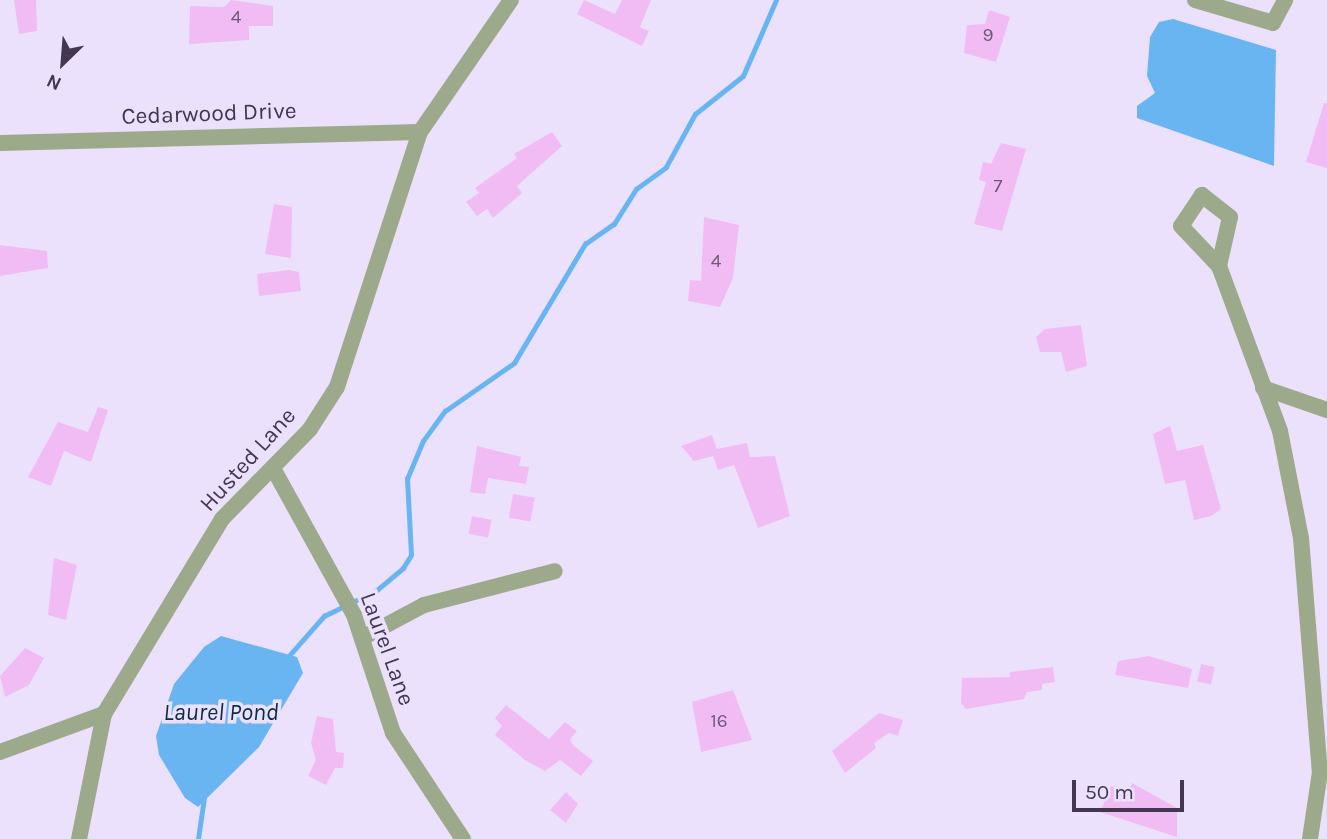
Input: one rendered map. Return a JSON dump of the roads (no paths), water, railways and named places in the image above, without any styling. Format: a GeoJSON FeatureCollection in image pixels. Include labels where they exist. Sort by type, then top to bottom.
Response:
{"type":"FeatureCollection","features":[{"type":"Feature","properties":{"kind":"street","name":"Husted Lane"},"geometry":{"type":"LineString","coordinates":[[79,839],[104,714],[222,519],[274,470],[337,387],[420,132],[511,0]]}},
{"type":"Feature","properties":{"kind":"street"},"geometry":{"type":"LineString","coordinates":[[1195,0],[1273,23],[1286,0]]}},
{"type":"Feature","properties":{"kind":"street","name":"Cedarwood Drive"},"geometry":{"type":"LineString","coordinates":[[0,143],[420,132]]}},
{"type":"Feature","properties":{"kind":"street"},"geometry":{"type":"LineString","coordinates":[[1219,266],[1280,431],[1301,538],[1320,772],[1310,839]]}},
{"type":"Feature","properties":{"kind":"street"},"geometry":{"type":"LineString","coordinates":[[1264,388],[1327,410]]}},
{"type":"Feature","properties":{"kind":"street","name":"Laurel Lane"},"geometry":{"type":"LineString","coordinates":[[274,470],[355,615],[393,733],[463,839]]}},
{"type":"Feature","properties":{"kind":"street"},"geometry":{"type":"LineString","coordinates":[[364,637],[424,605],[555,571]]}},
{"type":"Feature","properties":{"kind":"street"},"geometry":{"type":"LineString","coordinates":[[0,752],[104,714]]}},
{"type":"Feature","properties":{"kind":"water"},"geometry":{"type":"Polygon","coordinates":[[[1173,19],[1276,50],[1274,166],[1137,118],[1137,106],[1155,93],[1147,76],[1150,37],[1159,22],[1173,19]]]}},
{"type":"Feature","properties":{"kind":"water","name":"Laurel Pond"},"geometry":{"type":"Polygon","coordinates":[[[221,636],[297,657],[303,673],[259,747],[198,807],[185,798],[159,755],[156,736],[174,684],[204,647],[221,636]]]}},
{"type":"Feature","properties":{"kind":"waterway"},"geometry":{"type":"LineString","coordinates":[[288,657],[324,616],[377,590],[403,568],[411,555],[407,479],[423,441],[445,411],[514,363],[585,244],[614,224],[636,189],[666,167],[695,114],[743,76],[776,0]]}},
{"type":"Feature","properties":{"kind":"waterway"},"geometry":{"type":"LineString","coordinates":[[198,839],[204,798]]}}]}
